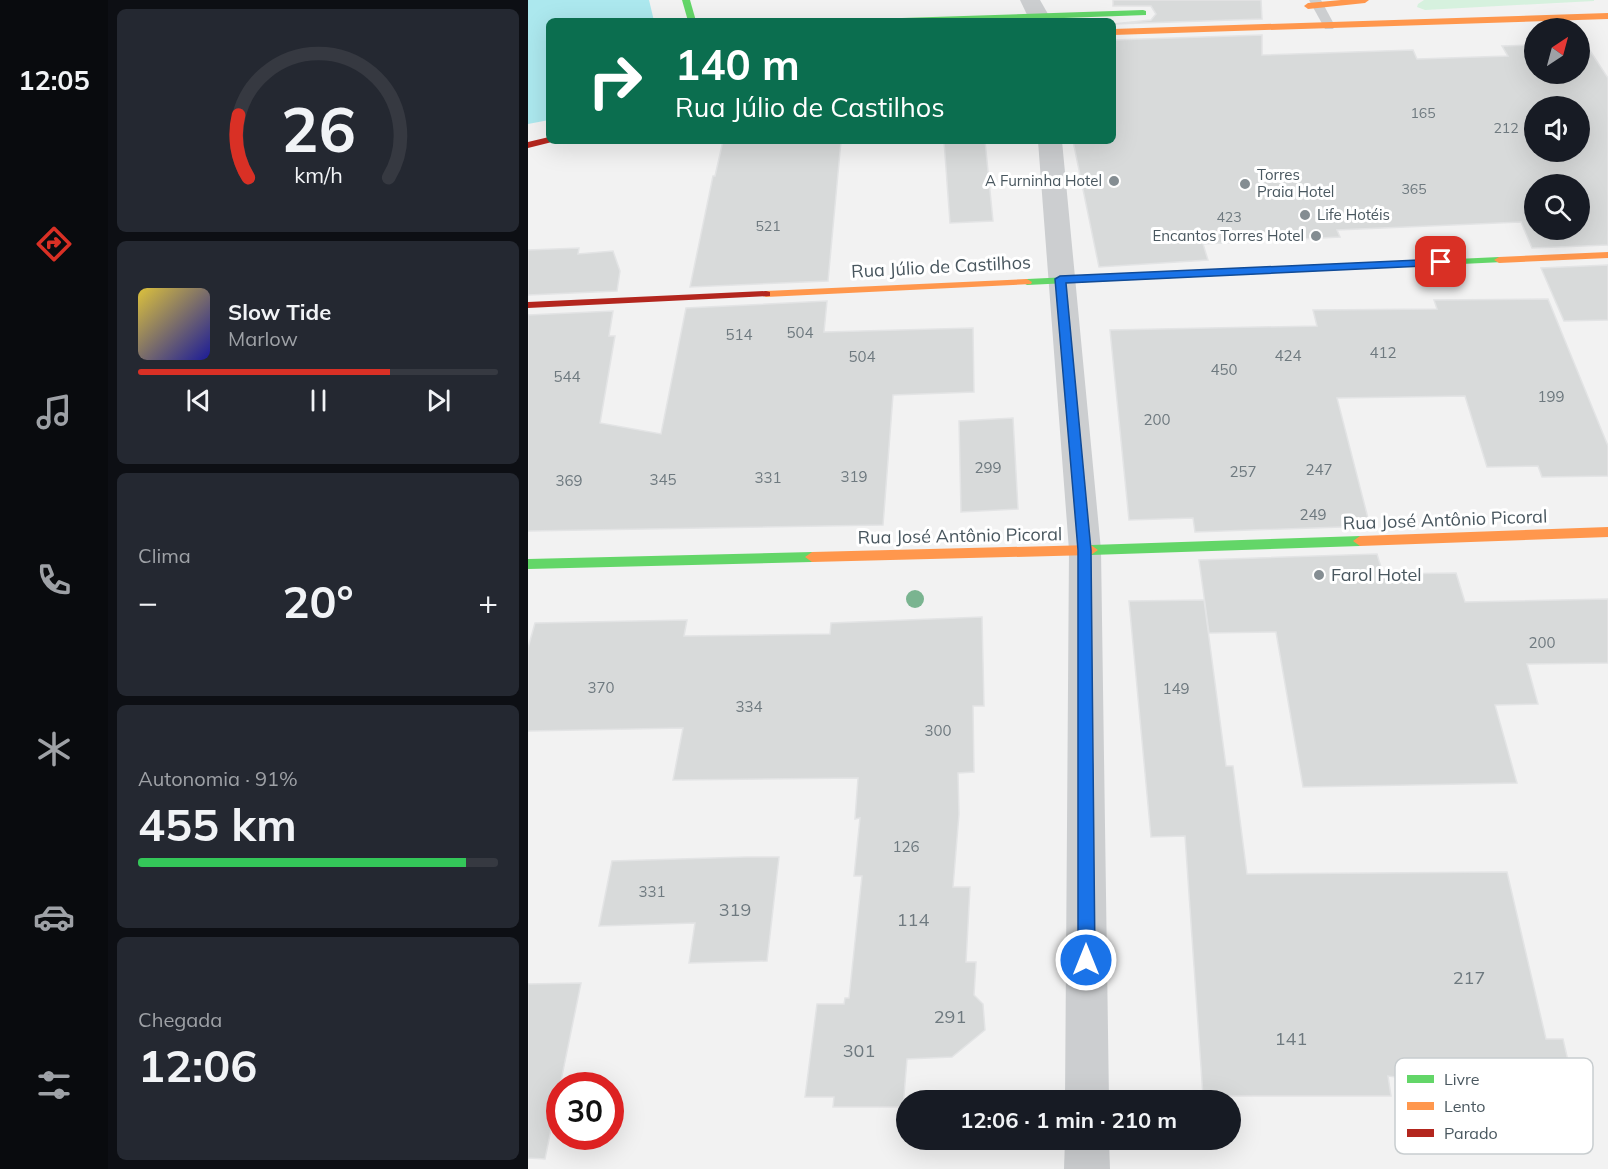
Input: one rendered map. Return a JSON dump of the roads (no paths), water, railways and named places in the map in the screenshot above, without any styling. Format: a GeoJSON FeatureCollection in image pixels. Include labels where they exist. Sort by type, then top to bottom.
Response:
{"type":"FeatureCollection","features":[{"type":"Feature","properties":{"kind":"street"},"geometry":{"type":"LineString","coordinates":[[686,0],[691,18]]}},
{"type":"Feature","properties":{"kind":"street"},"geometry":{"type":"LineString","coordinates":[[1293,6],[1365,0]]}},
{"type":"Feature","properties":{"kind":"street"},"geometry":{"type":"LineString","coordinates":[[953,18],[1037,13],[1161,13]]}},
{"type":"Feature","properties":{"kind":"street"},"geometry":{"type":"LineString","coordinates":[[1116,32],[1608,16]]}},
{"type":"Feature","properties":{"kind":"street"},"geometry":{"type":"LineString","coordinates":[[528,145],[546,141]]}},
{"type":"Feature","properties":{"kind":"street"},"geometry":{"type":"LineString","coordinates":[[1050,144],[1085,550],[1087,1090]]}},
{"type":"Feature","properties":{"kind":"street","name":"Rua Júlio de Castilhos"},"geometry":{"type":"LineString","coordinates":[[528,305],[1608,255]]}},
{"type":"Feature","properties":{"kind":"street","name":"Rua José Antônio Picoral"},"geometry":{"type":"LineString","coordinates":[[528,564],[1085,550],[1608,532]]}},
{"type":"Feature","properties":{"kind":"street"},"geometry":{"type":"LineString","coordinates":[[1087,1150],[1087,1169]]}},
{"type":"Feature","properties":{"kind":"lane"},"geometry":{"type":"LineString","coordinates":[[1316,3],[1329,26]]}},
{"type":"Feature","properties":{"kind":"water"},"geometry":{"type":"Polygon","coordinates":[[[528,0],[649,0],[653,18],[546,18],[546,121],[528,124],[528,0]]]}},
{"type":"Feature","properties":{"kind":"place","name":"A Furninha Hotel"},"geometry":{"type":"Point","coordinates":[1114,181]}},
{"type":"Feature","properties":{"kind":"place","name":"Torres Praia Hotel"},"geometry":{"type":"Point","coordinates":[1245,184]}},
{"type":"Feature","properties":{"kind":"place","name":"Life Hotéis"},"geometry":{"type":"Point","coordinates":[1305,215]}},
{"type":"Feature","properties":{"kind":"place","name":"Encantos Torres Hotel"},"geometry":{"type":"Point","coordinates":[1316,236]}},
{"type":"Feature","properties":{"kind":"place","name":"Farol Hotel"},"geometry":{"type":"Point","coordinates":[1319,575]}}]}
